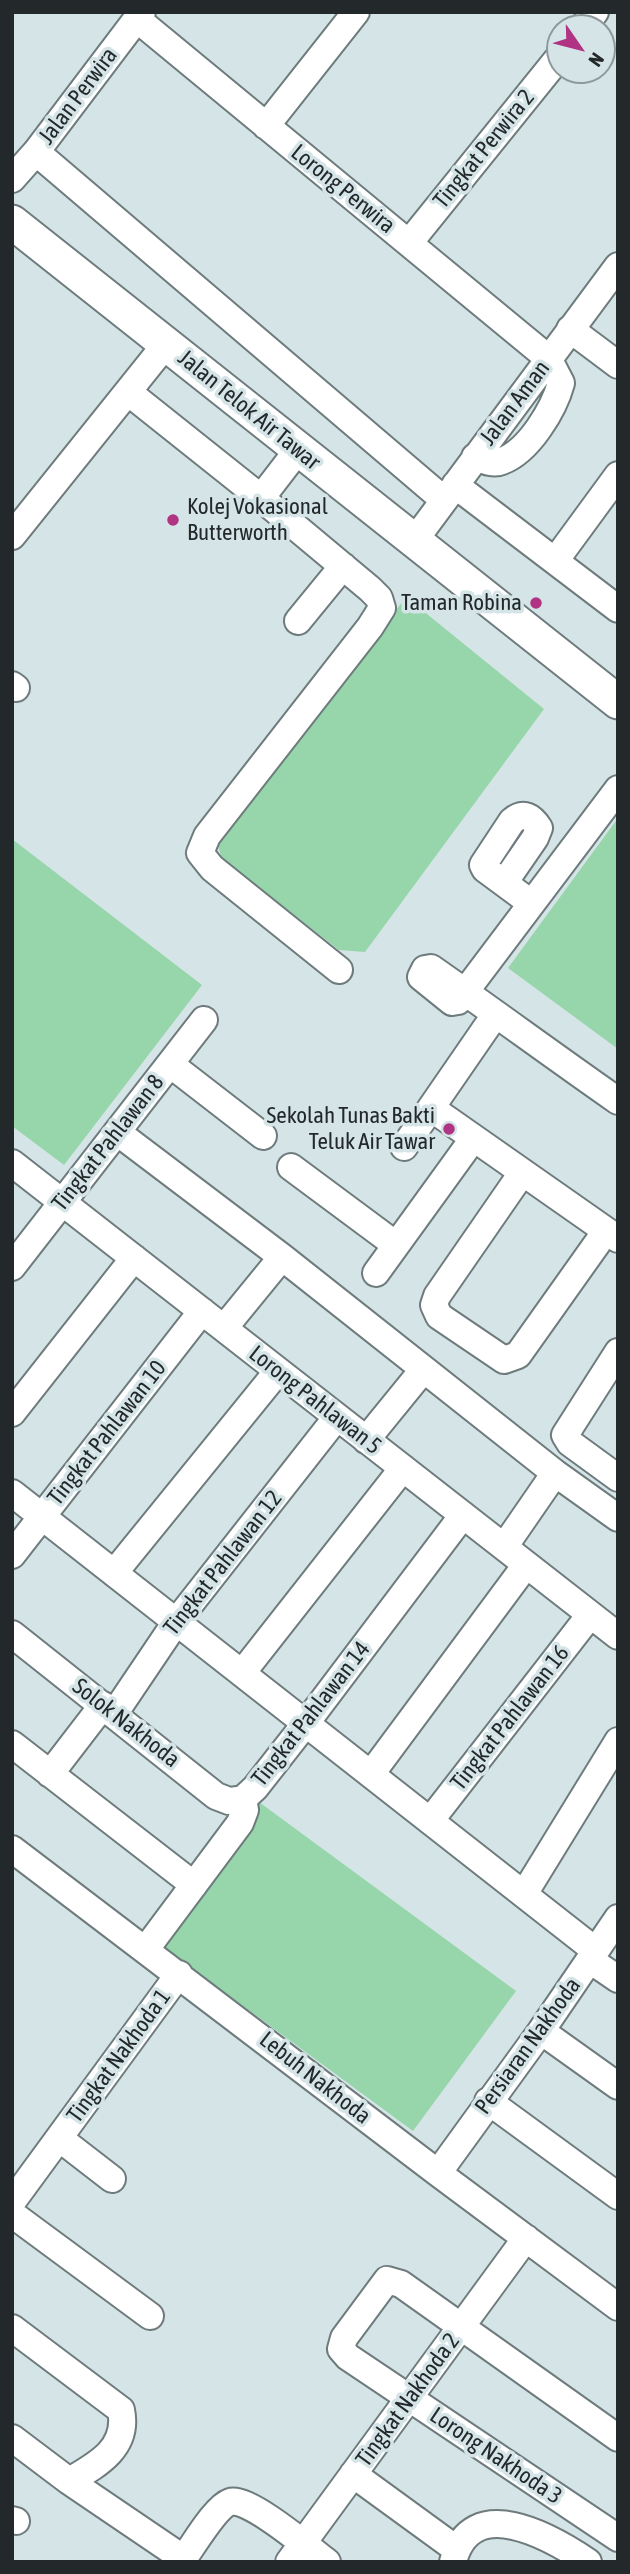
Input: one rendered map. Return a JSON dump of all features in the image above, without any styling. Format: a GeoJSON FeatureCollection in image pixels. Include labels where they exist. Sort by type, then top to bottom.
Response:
{"type":"FeatureCollection","features":[{"type":"Feature","properties":{"kind":"main road","name":"Jalan Telok Air Tawar"},"geometry":{"type":"LineString","coordinates":[[12,222],[618,702]]}},
{"type":"Feature","properties":{"kind":"street"},"geometry":{"type":"LineString","coordinates":[[266,126],[356,12]]}},
{"type":"Feature","properties":{"kind":"street","name":"Lorong Perwira"},"geometry":{"type":"LineString","coordinates":[[140,16],[266,126],[548,358]]}},
{"type":"Feature","properties":{"kind":"street","name":"Jalan Perwira"},"geometry":{"type":"LineString","coordinates":[[12,179],[36,152],[140,16]]}},
{"type":"Feature","properties":{"kind":"street","name":"Tingkat Perwira 2"},"geometry":{"type":"LineString","coordinates":[[409,243],[546,73]]}},
{"type":"Feature","properties":{"kind":"street"},"geometry":{"type":"LineString","coordinates":[[36,152],[450,492],[555,561],[618,609]]}},
{"type":"Feature","properties":{"kind":"street","name":"Jalan Aman"},"geometry":{"type":"LineString","coordinates":[[414,541],[618,266]]}},
{"type":"Feature","properties":{"kind":"street"},"geometry":{"type":"LineString","coordinates":[[570,329],[618,365]]}},
{"type":"Feature","properties":{"kind":"street"},"geometry":{"type":"LineString","coordinates":[[12,536],[166,344]]}},
{"type":"Feature","properties":{"kind":"street"},"geometry":{"type":"LineString","coordinates":[[128,392],[261,498],[379,598],[382,608],[370,627],[206,836],[200,853],[212,868],[339,970]]}},
{"type":"Feature","properties":{"kind":"street"},"geometry":{"type":"LineString","coordinates":[[261,498],[298,450]]}},
{"type":"Feature","properties":{"kind":"street"},"geometry":{"type":"LineString","coordinates":[[555,561],[618,475]]}},
{"type":"Feature","properties":{"kind":"street"},"geometry":{"type":"LineString","coordinates":[[298,621],[343,566]]}},
{"type":"Feature","properties":{"kind":"street"},"geometry":{"type":"LineString","coordinates":[[618,789],[465,992],[618,1101]]}},
{"type":"Feature","properties":{"kind":"street"},"geometry":{"type":"LineString","coordinates":[[504,883],[531,903]]}},
{"type":"Feature","properties":{"kind":"street"},"geometry":{"type":"LineString","coordinates":[[404,1147],[495,1014]]}},
{"type":"Feature","properties":{"kind":"street","name":"Tingkat Pahlawan 8"},"geometry":{"type":"LineString","coordinates":[[12,1267],[204,1020]]}},
{"type":"Feature","properties":{"kind":"street"},"geometry":{"type":"LineString","coordinates":[[170,1065],[263,1136]]}},
{"type":"Feature","properties":{"kind":"street"},"geometry":{"type":"LineString","coordinates":[[431,1108],[612,1235],[518,1355],[504,1360],[439,1316],[434,1305],[437,1296],[522,1173]]}},
{"type":"Feature","properties":{"kind":"street"},"geometry":{"type":"LineString","coordinates":[[117,1132],[282,1257],[555,1473],[618,1518]]}},
{"type":"Feature","properties":{"kind":"street"},"geometry":{"type":"LineString","coordinates":[[376,1273],[473,1139]]}},
{"type":"Feature","properties":{"kind":"street","name":"Lorong Pahlawan 5"},"geometry":{"type":"LineString","coordinates":[[12,1163],[618,1636]]}},
{"type":"Feature","properties":{"kind":"street"},"geometry":{"type":"LineString","coordinates":[[291,1167],[396,1245]]}},
{"type":"Feature","properties":{"kind":"street"},"geometry":{"type":"LineString","coordinates":[[224,1328],[282,1257]]}},
{"type":"Feature","properties":{"kind":"street"},"geometry":{"type":"LineString","coordinates":[[12,1413],[134,1258]]}},
{"type":"Feature","properties":{"kind":"street","name":"Tingkat Pahlawan 10"},"geometry":{"type":"LineString","coordinates":[[12,1555],[202,1311]]}},
{"type":"Feature","properties":{"kind":"street"},"geometry":{"type":"LineString","coordinates":[[618,1352],[609,1385],[565,1435],[570,1443],[618,1478]]}},
{"type":"Feature","properties":{"kind":"street"},"geometry":{"type":"LineString","coordinates":[[366,1440],[423,1370]]}},
{"type":"Feature","properties":{"kind":"street"},"geometry":{"type":"LineString","coordinates":[[114,1573],[278,1371]]}},
{"type":"Feature","properties":{"kind":"street","name":"Tingkat Pahlawan 12"},"geometry":{"type":"LineString","coordinates":[[51,1774],[108,1709],[337,1417]]}},
{"type":"Feature","properties":{"kind":"street"},"geometry":{"type":"LineString","coordinates":[[242,1673],[403,1468]]}},
{"type":"Feature","properties":{"kind":"street"},"geometry":{"type":"LineString","coordinates":[[504,1547],[555,1473]]}},
{"type":"Feature","properties":{"kind":"street"},"geometry":{"type":"LineString","coordinates":[[12,1493],[524,1894],[618,1979]]}},
{"type":"Feature","properties":{"kind":"street","name":"Tingkat Pahlawan 14"},"geometry":{"type":"LineString","coordinates":[[146,1949],[240,1823],[245,1810],[243,1799],[306,1723],[463,1516]]}},
{"type":"Feature","properties":{"kind":"street"},"geometry":{"type":"LineString","coordinates":[[371,1774],[526,1565]]}},
{"type":"Feature","properties":{"kind":"street","name":"Tingkat Pahlawan 16"},"geometry":{"type":"LineString","coordinates":[[430,1821],[590,1615]]}},
{"type":"Feature","properties":{"kind":"street","name":"Solok Nakhoda"},"geometry":{"type":"LineString","coordinates":[[12,1634],[216,1796],[229,1801],[243,1799]]}},
{"type":"Feature","properties":{"kind":"street"},"geometry":{"type":"LineString","coordinates":[[524,1894],[618,1741]]}},
{"type":"Feature","properties":{"kind":"street"},"geometry":{"type":"LineString","coordinates":[[12,1744],[194,1885]]}},
{"type":"Feature","properties":{"kind":"street","name":"Lebuh Nakhoda"},"geometry":{"type":"LineString","coordinates":[[14,1853],[146,1949],[618,2307]]}},
{"type":"Feature","properties":{"kind":"street","name":"Persiaran Nakhoda"},"geometry":{"type":"LineString","coordinates":[[438,2173],[618,1919]]}},
{"type":"Feature","properties":{"kind":"street","name":"Tingkat Nakhoda 1"},"geometry":{"type":"LineString","coordinates":[[12,2202],[179,1974]]}},
{"type":"Feature","properties":{"kind":"street"},"geometry":{"type":"LineString","coordinates":[[541,2031],[618,2086]]}},
{"type":"Feature","properties":{"kind":"street"},"geometry":{"type":"LineString","coordinates":[[488,2101],[618,2196]]}},
{"type":"Feature","properties":{"kind":"street","name":"Tingkat Nakhoda 1"},"geometry":{"type":"LineString","coordinates":[[59,2138],[112,2179]]}},
{"type":"Feature","properties":{"kind":"street"},"geometry":{"type":"LineString","coordinates":[[12,2214],[150,2316]]}},
{"type":"Feature","properties":{"kind":"street","name":"Tingkat Nakhoda 2"},"geometry":{"type":"LineString","coordinates":[[296,2553],[526,2238]]}},
{"type":"Feature","properties":{"kind":"street","name":"Lorong Nakhoda 3"},"geometry":{"type":"LineString","coordinates":[[461,2328],[401,2284],[387,2280],[344,2338],[341,2349],[348,2357],[618,2538]]}},
{"type":"Feature","properties":{"kind":"street"},"geometry":{"type":"LineString","coordinates":[[12,2328],[114,2402],[121,2410],[122,2434],[110,2453],[92,2468],[69,2481]]}},
{"type":"Feature","properties":{"kind":"street"},"geometry":{"type":"LineString","coordinates":[[461,2328],[618,2438]]}},
{"type":"Feature","properties":{"kind":"street"},"geometry":{"type":"LineString","coordinates":[[12,2438],[183,2560],[216,2514],[228,2502],[238,2501],[257,2511],[296,2553],[327,2562]]}},
{"type":"Feature","properties":{"kind":"street"},"geometry":{"type":"LineString","coordinates":[[353,2474],[455,2555],[474,2529],[507,2523],[544,2535],[573,2558]]}},
{"type":"Feature","properties":{"kind":"green space"},"geometry":{"type":"Polygon","coordinates":[[[406,597],[544,709],[365,952],[339,950],[222,859],[217,843],[406,597]]]}},
{"type":"Feature","properties":{"kind":"green space"},"geometry":{"type":"Polygon","coordinates":[[[618,818],[618,1049],[508,968],[618,818]]]}},
{"type":"Feature","properties":{"kind":"green space"},"geometry":{"type":"Polygon","coordinates":[[[12,839],[202,985],[64,1165],[12,1126],[12,839]]]}},
{"type":"Feature","properties":{"kind":"green space"},"geometry":{"type":"Polygon","coordinates":[[[259,1802],[516,1991],[413,2131],[156,1942],[259,1802]]]}},
{"type":"Feature","properties":{"kind":"place","name":"Kolej Vokasional Butterworth"},"geometry":{"type":"Point","coordinates":[173,520]}},
{"type":"Feature","properties":{"kind":"place","name":"Taman Robina"},"geometry":{"type":"Point","coordinates":[536,603]}},
{"type":"Feature","properties":{"kind":"place","name":"Sekolah Tunas Bakti Teluk Air Tawar"},"geometry":{"type":"Point","coordinates":[449,1129]}}]}
